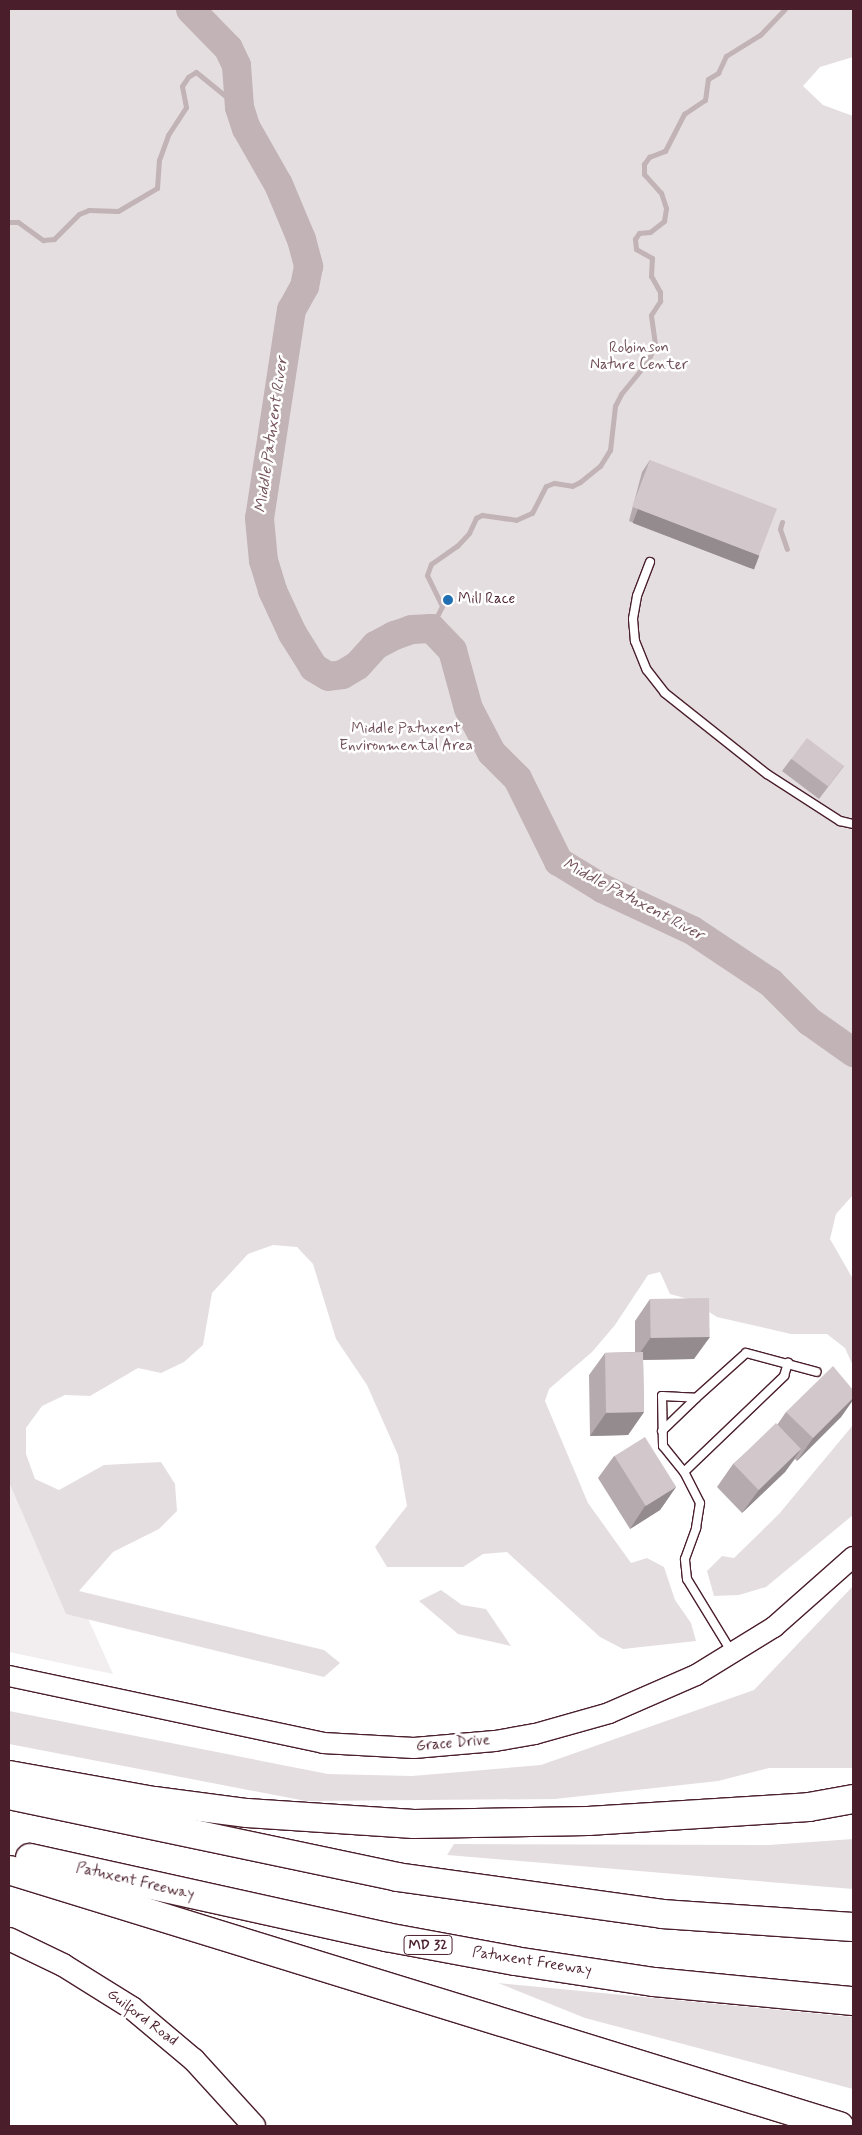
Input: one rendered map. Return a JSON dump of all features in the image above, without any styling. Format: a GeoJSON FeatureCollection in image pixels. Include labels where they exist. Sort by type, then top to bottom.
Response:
{"type":"FeatureCollection","features":[{"type":"Feature","properties":{"kind":"highway"},"geometry":{"type":"LineString","coordinates":[[9,1775],[154,1801],[238,1812],[404,1823],[588,1821],[853,1806]]}},
{"type":"Feature","properties":{"kind":"highway"},"geometry":{"type":"LineString","coordinates":[[9,1794],[397,1877],[662,1914],[853,1927]]}},
{"type":"Feature","properties":{"kind":"highway"},"geometry":{"type":"LineString","coordinates":[[809,1807],[853,1799]]}},
{"type":"Feature","properties":{"kind":"highway","name":"Patuxent Freeway"},"geometry":{"type":"LineString","coordinates":[[9,1854],[386,1938],[515,1961],[654,1982],[853,2001]]}},
{"type":"Feature","properties":{"kind":"highway"},"geometry":{"type":"LineString","coordinates":[[9,1870],[839,2126]]}},
{"type":"Feature","properties":{"kind":"main road","name":"Guilford Road"},"geometry":{"type":"LineString","coordinates":[[9,1939],[63,1965],[132,2008],[194,2060],[254,2126]]}},
{"type":"Feature","properties":{"kind":"street","name":"Grace Drive"},"geometry":{"type":"LineString","coordinates":[[9,1676],[269,1734],[323,1743],[414,1748],[486,1742],[568,1726],[658,1693],[733,1655],[774,1627],[853,1557]]}},
{"type":"Feature","properties":{"kind":"lane"},"geometry":{"type":"LineString","coordinates":[[650,562],[637,596],[633,619],[635,641],[647,670],[678,705],[767,774],[840,821],[853,824]]}},
{"type":"Feature","properties":{"kind":"lane"},"geometry":{"type":"LineString","coordinates":[[662,1431],[746,1353],[817,1372]]}},
{"type":"Feature","properties":{"kind":"lane"},"geometry":{"type":"LineString","coordinates":[[684,1472],[784,1376],[788,1363]]}},
{"type":"Feature","properties":{"kind":"lane"},"geometry":{"type":"LineString","coordinates":[[696,1398],[662,1396],[662,1431],[666,1449],[684,1472],[697,1495],[700,1512],[685,1559],[687,1579],[733,1655]]}},
{"type":"Feature","properties":{"kind":"shaded area"},"geometry":{"type":"Polygon","coordinates":[[[9,1443],[113,1674],[9,1652],[9,1443]]]}},
{"type":"Feature","properties":{"kind":"green space"},"geometry":{"type":"Polygon","coordinates":[[[9,9],[853,9],[853,57],[820,67],[803,86],[823,105],[853,116],[853,1195],[836,1214],[830,1239],[853,1279],[853,1366],[845,1348],[827,1334],[791,1334],[717,1317],[688,1299],[670,1294],[660,1272],[648,1275],[615,1325],[592,1352],[549,1389],[545,1401],[588,1503],[631,1563],[647,1558],[664,1567],[675,1600],[691,1623],[696,1641],[623,1649],[600,1637],[507,1552],[483,1554],[463,1567],[387,1567],[375,1547],[407,1506],[398,1455],[367,1385],[336,1339],[313,1264],[297,1247],[273,1245],[248,1254],[212,1293],[203,1345],[184,1362],[161,1373],[138,1368],[90,1396],[65,1395],[42,1406],[26,1428],[26,1454],[35,1479],[59,1490],[104,1465],[161,1462],[175,1484],[177,1511],[159,1529],[113,1552],[79,1591],[324,1650],[340,1663],[324,1677],[66,1614],[9,1482],[9,9]]]}},
{"type":"Feature","properties":{"kind":"green space"},"geometry":{"type":"Polygon","coordinates":[[[853,1425],[853,1515],[766,1587],[739,1595],[714,1596],[707,1571],[722,1556],[734,1558],[779,1514],[853,1425]]]}},
{"type":"Feature","properties":{"kind":"green space"},"geometry":{"type":"Polygon","coordinates":[[[853,1586],[853,1768],[769,1768],[718,1781],[555,1799],[306,1801],[9,1744],[9,1711],[328,1774],[412,1776],[541,1765],[754,1690],[853,1586]]]}},
{"type":"Feature","properties":{"kind":"green space"},"geometry":{"type":"Polygon","coordinates":[[[441,1590],[462,1605],[486,1609],[511,1646],[458,1634],[419,1601],[441,1590]]]}},
{"type":"Feature","properties":{"kind":"green space"},"geometry":{"type":"Polygon","coordinates":[[[853,1839],[853,1889],[447,1855],[454,1844],[769,1845],[853,1839]]]}},
{"type":"Feature","properties":{"kind":"green space"},"geometry":{"type":"Polygon","coordinates":[[[498,1983],[853,2017],[853,2089],[585,2018],[498,1983]]]}},
{"type":"Feature","properties":{"kind":"building"},"geometry":{"type":"Polygon","coordinates":[[[650,460],[777,509],[759,555],[632,507],[650,460]]]}},
{"type":"Feature","properties":{"kind":"building"},"geometry":{"type":"Polygon","coordinates":[[[807,738],[844,766],[828,786],[791,759],[807,738]]]}},
{"type":"Feature","properties":{"kind":"building"},"geometry":{"type":"Polygon","coordinates":[[[709,1298],[710,1337],[651,1338],[650,1299],[709,1298]]]}},
{"type":"Feature","properties":{"kind":"building"},"geometry":{"type":"Polygon","coordinates":[[[643,1352],[644,1412],[606,1413],[605,1353],[643,1352]]]}},
{"type":"Feature","properties":{"kind":"building"},"geometry":{"type":"Polygon","coordinates":[[[833,1366],[853,1390],[853,1398],[813,1438],[786,1412],[833,1366]]]}},
{"type":"Feature","properties":{"kind":"building"},"geometry":{"type":"Polygon","coordinates":[[[776,1423],[801,1449],[759,1490],[734,1464],[776,1423]]]}},
{"type":"Feature","properties":{"kind":"building"},"geometry":{"type":"Polygon","coordinates":[[[645,1437],[676,1487],[646,1506],[614,1456],[645,1437]]]}},
{"type":"Feature","properties":{"kind":"waterway","name":"Middle Patuxent River"},"geometry":{"type":"LineString","coordinates":[[190,9],[228,48],[236,65],[239,107],[246,128],[278,184],[301,239],[308,266],[304,286],[291,309],[259,518],[263,560],[272,590],[292,633],[313,667],[328,676],[342,674],[357,665],[375,645],[394,635],[411,629],[431,628],[452,650],[468,708],[491,752],[517,778],[558,861],[602,888],[692,930],[770,982],[809,1021],[853,1052]]}},
{"type":"Feature","properties":{"kind":"waterway"},"geometry":{"type":"LineString","coordinates":[[431,628],[442,606],[427,575],[431,564],[457,546],[469,533],[476,518],[482,515],[516,520],[532,513],[546,486],[554,483],[572,486],[580,482],[600,466],[610,450],[615,406],[621,394],[648,361],[655,344],[651,315],[660,301],[660,292],[651,276],[652,258],[636,249],[635,239],[639,233],[650,232],[664,221],[666,208],[661,193],[644,174],[644,164],[649,157],[665,151],[684,114],[705,100],[708,79],[718,73],[726,56],[760,35],[785,9]]}},
{"type":"Feature","properties":{"kind":"waterway"},"geometry":{"type":"LineString","coordinates":[[9,222],[18,222],[43,240],[54,239],[79,214],[89,210],[118,211],[157,188],[159,160],[168,135],[186,107],[182,86],[188,77],[196,72],[239,107]]}},
{"type":"Feature","properties":{"kind":"waterway"},"geometry":{"type":"LineString","coordinates":[[782,522],[780,529],[787,549]]}},
{"type":"Feature","properties":{"kind":"place","name":"Mill Race"},"geometry":{"type":"Point","coordinates":[448,600]}},
{"type":"Feature","properties":{"kind":"park label","name":"Robinson Nature Center"},"geometry":{"type":"Point","coordinates":[639,356]}},
{"type":"Feature","properties":{"kind":"park label","name":"Middle Patuxent Environmental Area"},"geometry":{"type":"Point","coordinates":[406,738]}}]}
